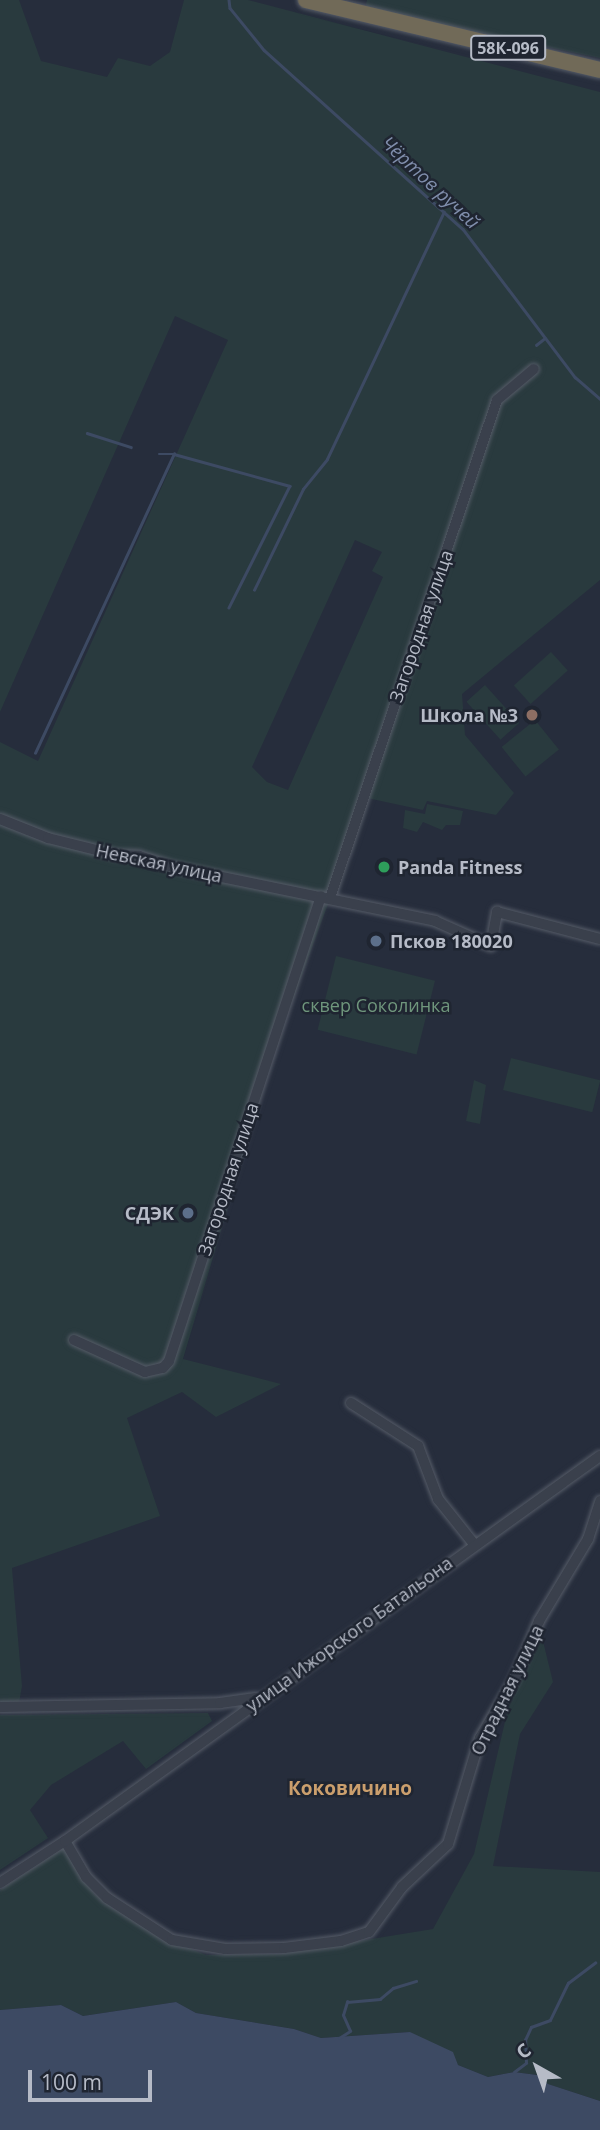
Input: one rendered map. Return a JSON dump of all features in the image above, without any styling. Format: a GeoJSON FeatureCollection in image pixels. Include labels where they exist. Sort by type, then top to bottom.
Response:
{"type":"FeatureCollection","features":[{"type":"Feature","properties":{"kind":"highway","name":"58К-096"},"geometry":{"type":"LineString","coordinates":[[306,0],[600,70]]}},
{"type":"Feature","properties":{"kind":"street","name":"Загородная улица"},"geometry":{"type":"LineString","coordinates":[[74,1340],[145,1372],[163,1368],[169,1361],[325,897],[497,400],[534,369]]}},
{"type":"Feature","properties":{"kind":"street","name":"Невская улица"},"geometry":{"type":"LineString","coordinates":[[0,818],[48,838],[116,855],[139,856],[173,867],[435,921],[492,946],[497,912],[600,939]]}},
{"type":"Feature","properties":{"kind":"street"},"geometry":{"type":"LineString","coordinates":[[351,1403],[418,1446],[438,1499],[474,1544]]}},
{"type":"Feature","properties":{"kind":"street","name":"улица Ижорского Батальона"},"geometry":{"type":"LineString","coordinates":[[0,1883],[65,1841],[265,1694],[600,1456]]}},
{"type":"Feature","properties":{"kind":"street","name":"Отрадная улица"},"geometry":{"type":"LineString","coordinates":[[65,1841],[86,1877],[107,1898],[172,1940],[225,1949],[284,1948],[341,1941],[369,1932],[402,1887],[448,1844],[480,1738],[588,1539],[600,1501]]}},
{"type":"Feature","properties":{"kind":"street"},"geometry":{"type":"LineString","coordinates":[[0,1707],[220,1703],[265,1694]]}},
{"type":"Feature","properties":{"kind":"street","name":"улица Ижорского Батальона"},"geometry":{"type":"LineString","coordinates":[[220,1703],[225,1724]]}},
{"type":"Feature","properties":{"kind":"green space"},"geometry":{"type":"Polygon","coordinates":[[[0,0],[19,0],[41,61],[107,77],[118,58],[150,66],[170,52],[184,0],[248,0],[600,92],[600,580],[462,694],[465,735],[514,793],[496,815],[427,801],[423,810],[367,798],[274,1051],[183,1359],[281,1384],[216,1417],[182,1392],[127,1418],[160,1516],[12,1568],[22,1686],[19,1703],[0,1703],[0,742],[38,761],[228,340],[175,316],[0,712],[0,0]],[[355,540],[252,767],[267,782],[288,790],[383,577],[372,571],[382,552],[355,540]]]}},
{"type":"Feature","properties":{"kind":"green space"},"geometry":{"type":"Polygon","coordinates":[[[367,0],[600,0],[600,58],[365,9],[367,0]]]}},
{"type":"Feature","properties":{"kind":"green space"},"geometry":{"type":"Polygon","coordinates":[[[551,652],[568,671],[531,704],[514,685],[551,652]]]}},
{"type":"Feature","properties":{"kind":"green space"},"geometry":{"type":"Polygon","coordinates":[[[485,685],[519,723],[501,740],[466,702],[485,685]]]}},
{"type":"Feature","properties":{"kind":"green space"},"geometry":{"type":"Polygon","coordinates":[[[535,720],[559,750],[525,777],[502,747],[535,720]]]}},
{"type":"Feature","properties":{"kind":"green space"},"geometry":{"type":"Polygon","coordinates":[[[427,804],[463,811],[460,825],[446,825],[442,830],[423,822],[417,832],[403,828],[405,810],[425,814],[427,804]]]}},
{"type":"Feature","properties":{"kind":"green space","name":"сквер Соколинка"},"geometry":{"type":"Polygon","coordinates":[[[336,956],[435,981],[417,1054],[318,1030],[336,956]]]}},
{"type":"Feature","properties":{"kind":"green space"},"geometry":{"type":"Polygon","coordinates":[[[511,1058],[600,1080],[592,1112],[503,1090],[511,1058]]]}},
{"type":"Feature","properties":{"kind":"green space"},"geometry":{"type":"Polygon","coordinates":[[[474,1080],[486,1085],[480,1124],[466,1121],[474,1080]]]}},
{"type":"Feature","properties":{"kind":"green space"},"geometry":{"type":"Polygon","coordinates":[[[540,1629],[553,1682],[520,1734],[493,1866],[600,1872],[600,2101],[548,2084],[537,2075],[514,2072],[488,2077],[458,2065],[410,2032],[321,2038],[294,2029],[196,2013],[176,2002],[83,2016],[61,2005],[0,2010],[0,1890],[66,1846],[94,1894],[159,1936],[206,1955],[279,1954],[433,1929],[474,1854],[511,1696],[540,1629]]]}},
{"type":"Feature","properties":{"kind":"green space"},"geometry":{"type":"Polygon","coordinates":[[[208,1713],[212,1721],[146,1769],[123,1741],[51,1785],[30,1810],[48,1838],[0,1870],[0,1715],[208,1713]]]}},
{"type":"Feature","properties":{"kind":"water"},"geometry":{"type":"Polygon","coordinates":[[[176,2002],[196,2013],[294,2029],[321,2038],[410,2032],[453,2052],[458,2065],[488,2077],[514,2072],[537,2075],[548,2084],[600,2101],[600,2130],[0,2130],[0,2010],[61,2005],[83,2016],[176,2002]]]}},
{"type":"Feature","properties":{"kind":"waterway","name":"Чёртов ручей"},"geometry":{"type":"LineString","coordinates":[[229,0],[230,8],[264,50],[463,229],[575,377],[600,399]]}},
{"type":"Feature","properties":{"kind":"waterway"},"geometry":{"type":"LineString","coordinates":[[254,590],[303,489],[327,459],[444,212]]}},
{"type":"Feature","properties":{"kind":"waterway"},"geometry":{"type":"LineString","coordinates":[[536,345],[545,338]]}},
{"type":"Feature","properties":{"kind":"waterway"},"geometry":{"type":"LineString","coordinates":[[87,433],[131,447]]}},
{"type":"Feature","properties":{"kind":"waterway"},"geometry":{"type":"LineString","coordinates":[[159,454],[174,454],[290,486],[229,608]]}},
{"type":"Feature","properties":{"kind":"waterway"},"geometry":{"type":"LineString","coordinates":[[35,753],[174,454]]}},
{"type":"Feature","properties":{"kind":"waterway"},"geometry":{"type":"LineString","coordinates":[[514,2072],[526,2063],[525,2040],[531,2027],[550,2020],[568,1983],[595,1963]]}},
{"type":"Feature","properties":{"kind":"waterway"},"geometry":{"type":"LineString","coordinates":[[339,2038],[350,2031],[343,2015],[347,2002],[380,1999],[393,1988],[416,1981]]}},
{"type":"Feature","properties":{"kind":"place","name":"Школа №3"},"geometry":{"type":"Point","coordinates":[532,715]}},
{"type":"Feature","properties":{"kind":"place","name":"Panda Fitness"},"geometry":{"type":"Point","coordinates":[384,867]}},
{"type":"Feature","properties":{"kind":"place","name":"Псков 180020"},"geometry":{"type":"Point","coordinates":[376,941]}},
{"type":"Feature","properties":{"kind":"place","name":"СДЭК"},"geometry":{"type":"Point","coordinates":[188,1213]}},
{"type":"Feature","properties":{"kind":"district","name":"Коковичино"},"geometry":{"type":"Point","coordinates":[350,1789]}}]}
